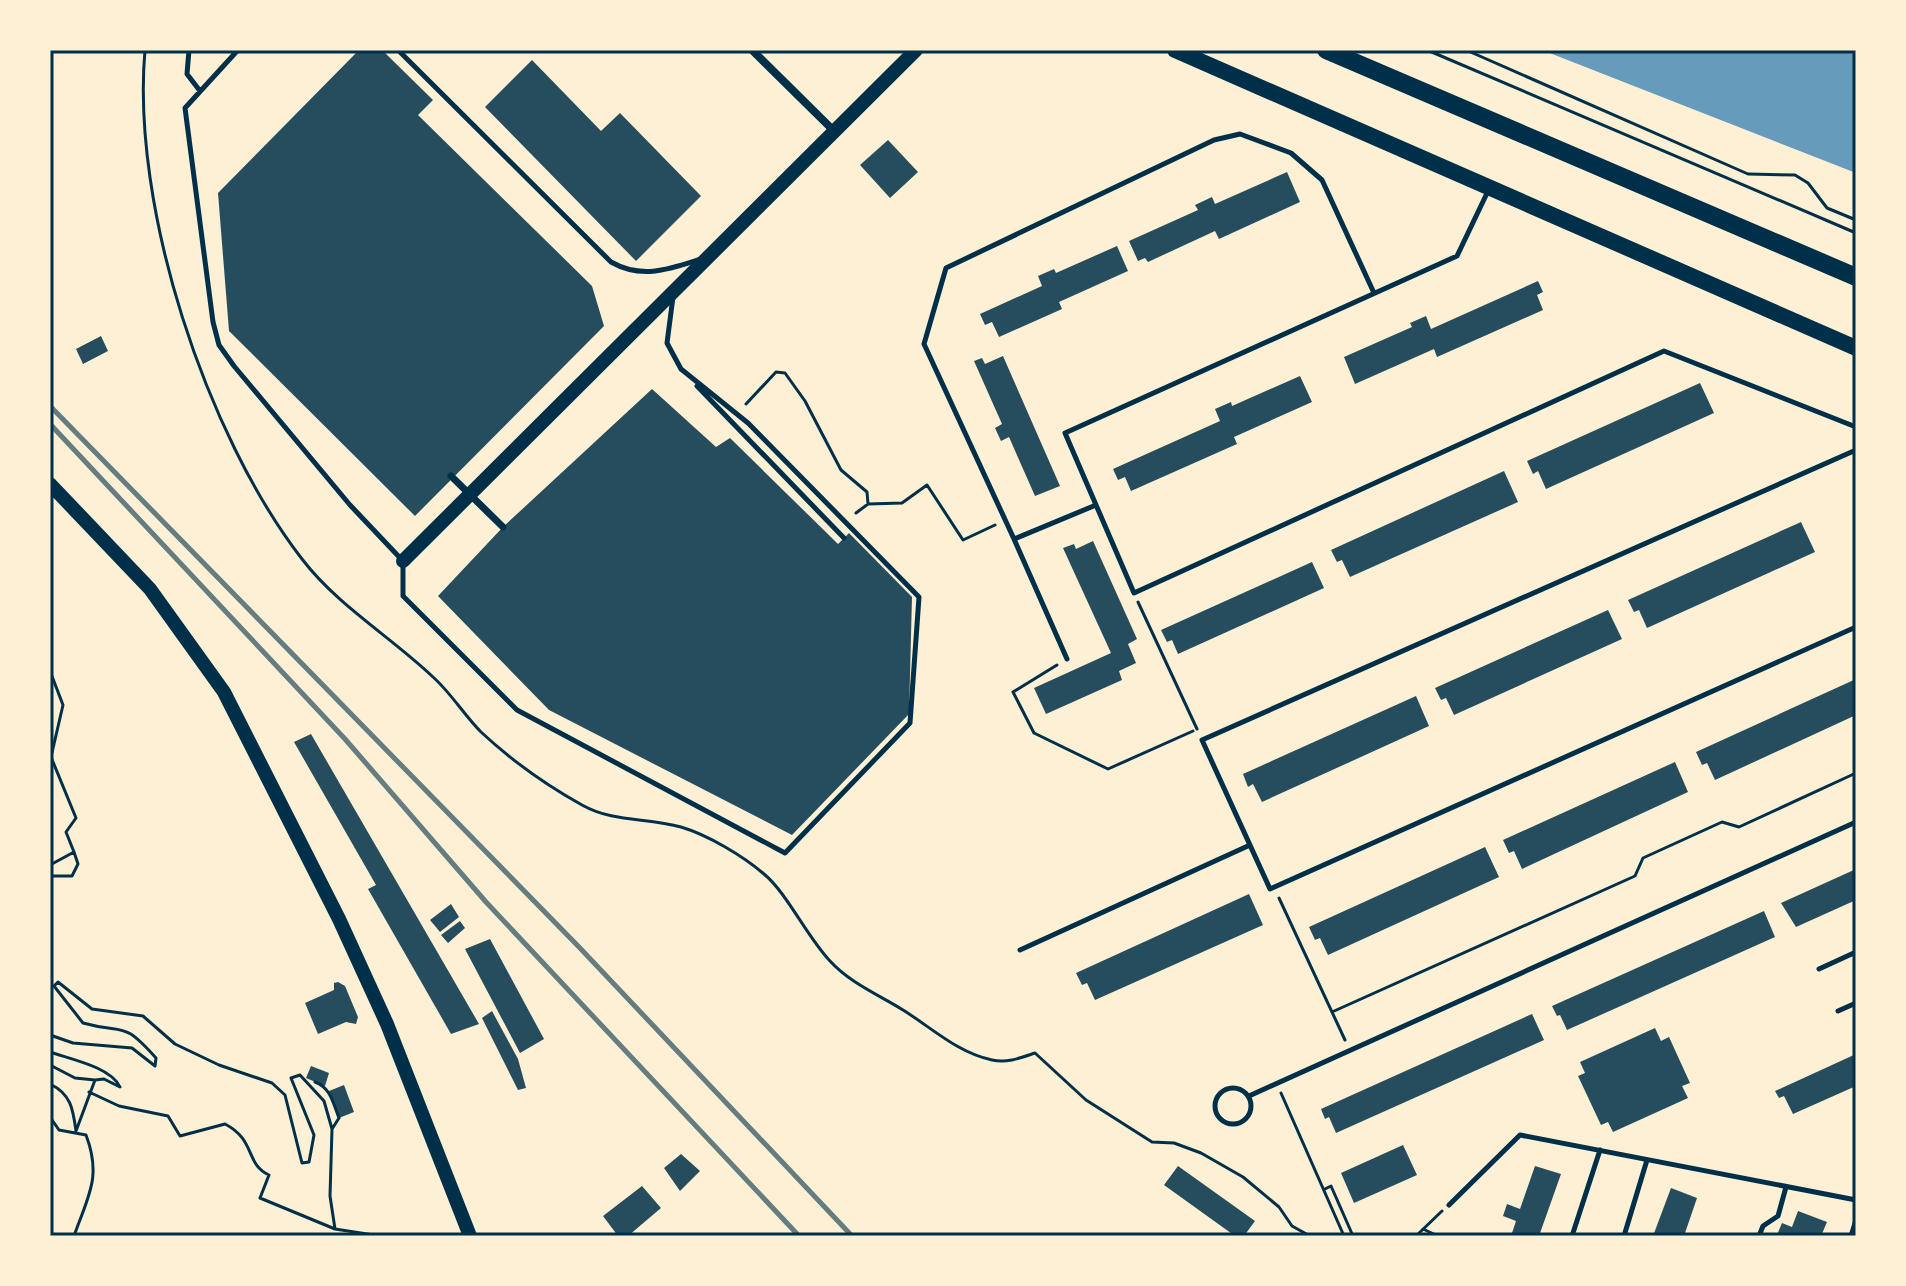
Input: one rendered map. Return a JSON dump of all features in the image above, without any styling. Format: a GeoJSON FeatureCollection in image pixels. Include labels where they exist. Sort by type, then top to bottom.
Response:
{"type":"FeatureCollection","features":[{"type":"Feature","properties":{"kind":"highway"},"geometry":{"type":"LineString","coordinates":[[1326,50],[1856,277]]}},
{"type":"Feature","properties":{"kind":"main road"},"geometry":{"type":"LineString","coordinates":[[1175,50],[1856,348]]}},
{"type":"Feature","properties":{"kind":"street"},"geometry":{"type":"LineString","coordinates":[[752,50],[832,129]]}},
{"type":"Feature","properties":{"kind":"street"},"geometry":{"type":"LineString","coordinates":[[403,561],[832,129],[916,50]]}},
{"type":"Feature","properties":{"kind":"street"},"geometry":{"type":"LineString","coordinates":[[451,476],[503,527]]}},
{"type":"Feature","properties":{"kind":"street"},"geometry":{"type":"LineString","coordinates":[[50,484],[150,589],[224,692],[339,919],[387,1024],[470,1236]]}},
{"type":"Feature","properties":{"kind":"lane"},"geometry":{"type":"LineString","coordinates":[[189,50],[187,74],[200,91]]}},
{"type":"Feature","properties":{"kind":"lane"},"geometry":{"type":"LineString","coordinates":[[238,50],[185,108],[213,322],[219,345],[350,505],[403,561],[403,596],[517,710],[785,853],[910,723],[919,597],[748,423],[681,369]]}},
{"type":"Feature","properties":{"kind":"lane"},"geometry":{"type":"LineString","coordinates":[[398,50],[611,262],[631,273],[664,271],[703,259]]}},
{"type":"Feature","properties":{"kind":"lane"},"geometry":{"type":"LineString","coordinates":[[1067,659],[924,344],[946,268],[1214,140],[1240,134],[1291,153],[1322,180],[1374,293]]}},
{"type":"Feature","properties":{"kind":"lane"},"geometry":{"type":"LineString","coordinates":[[1490,187],[1457,256],[1065,433],[1134,593],[1664,351],[1856,427]]}},
{"type":"Feature","properties":{"kind":"lane"},"geometry":{"type":"LineString","coordinates":[[676,286],[668,321],[667,343],[681,369],[844,538]]}},
{"type":"Feature","properties":{"kind":"lane"},"geometry":{"type":"LineString","coordinates":[[1856,450],[1202,740],[1270,889],[1856,627]]}},
{"type":"Feature","properties":{"kind":"lane"},"geometry":{"type":"LineString","coordinates":[[1014,539],[1096,505]]}},
{"type":"Feature","properties":{"kind":"lane"},"geometry":{"type":"LineString","coordinates":[[1249,1096],[1856,822]]}},
{"type":"Feature","properties":{"kind":"lane"},"geometry":{"type":"LineString","coordinates":[[1020,950],[1250,845]]}},
{"type":"Feature","properties":{"kind":"lane"},"geometry":{"type":"LineString","coordinates":[[1819,969],[1856,952]]}},
{"type":"Feature","properties":{"kind":"lane"},"geometry":{"type":"LineString","coordinates":[[1838,1011],[1856,1003]]}},
{"type":"Feature","properties":{"kind":"lane"},"geometry":{"type":"LineString","coordinates":[[1240,1089],[1249,1096],[1252,1108],[1246,1119],[1228,1124],[1218,1117],[1216,1100],[1223,1090],[1240,1089]]}},
{"type":"Feature","properties":{"kind":"lane"},"geometry":{"type":"LineString","coordinates":[[1449,1205],[1520,1135],[1856,1200]]}},
{"type":"Feature","properties":{"kind":"lane"},"geometry":{"type":"LineString","coordinates":[[1572,1236],[1600,1150]]}},
{"type":"Feature","properties":{"kind":"lane"},"geometry":{"type":"LineString","coordinates":[[1624,1236],[1647,1160]]}},
{"type":"Feature","properties":{"kind":"lane"},"geometry":{"type":"LineString","coordinates":[[1759,1236],[1763,1226],[1778,1216],[1786,1187]]}},
{"type":"Feature","properties":{"kind":"lane"},"geometry":{"type":"LineString","coordinates":[[1851,1236],[1856,1220]]}},
{"type":"Feature","properties":{"kind":"path"},"geometry":{"type":"LineString","coordinates":[[145,50],[145,130],[153,184],[186,333],[238,460],[304,562],[436,679],[480,730],[517,763],[584,806],[618,820],[682,827],[731,853],[767,875],[809,937],[833,964],[866,989],[950,1042],[988,1059],[1006,1062],[1035,1053],[1086,1100],[1152,1142],[1174,1143],[1201,1153],[1243,1177],[1279,1207],[1292,1226],[1310,1236]]}},
{"type":"Feature","properties":{"kind":"path"},"geometry":{"type":"LineString","coordinates":[[1427,50],[1856,233]]}},
{"type":"Feature","properties":{"kind":"path"},"geometry":{"type":"LineString","coordinates":[[1466,50],[1748,174],[1795,175],[1808,183],[1824,206],[1856,220]]}},
{"type":"Feature","properties":{"kind":"path"},"geometry":{"type":"LineString","coordinates":[[746,404],[776,372],[785,373],[805,401],[841,470],[867,492],[868,504]]}},
{"type":"Feature","properties":{"kind":"path"},"geometry":{"type":"LineString","coordinates":[[856,513],[868,504],[902,503],[927,485],[963,540],[1006,521]]}},
{"type":"Feature","properties":{"kind":"path"},"geometry":{"type":"LineString","coordinates":[[1134,593],[1202,740]]}},
{"type":"Feature","properties":{"kind":"path"},"geometry":{"type":"LineString","coordinates":[[1067,659],[1013,692],[1034,733],[1108,769],[1197,729]]}},
{"type":"Feature","properties":{"kind":"path"},"geometry":{"type":"LineString","coordinates":[[50,671],[63,705],[51,757],[76,818],[66,832],[78,864],[72,876],[50,876]]}},
{"type":"Feature","properties":{"kind":"path"},"geometry":{"type":"LineString","coordinates":[[1332,1012],[1635,876],[1643,858],[1722,822],[1739,827],[1856,773]]}},
{"type":"Feature","properties":{"kind":"path"},"geometry":{"type":"LineString","coordinates":[[50,865],[74,852]]}},
{"type":"Feature","properties":{"kind":"path"},"geometry":{"type":"LineString","coordinates":[[1274,887],[1351,1051]]}},
{"type":"Feature","properties":{"kind":"path"},"geometry":{"type":"LineString","coordinates":[[50,1035],[73,1043],[132,1048],[155,1066],[156,1058],[126,1029],[83,1023],[54,986],[58,982],[92,1009],[143,1016],[175,1044],[219,1065],[272,1083],[285,1095],[302,1163],[309,1162],[314,1135],[291,1078],[300,1075],[324,1101],[332,1129],[330,1196],[335,1229]]}},
{"type":"Feature","properties":{"kind":"path"},"geometry":{"type":"LineString","coordinates":[[50,1052],[103,1072],[116,1080],[120,1087],[104,1079],[75,1078],[50,1065]]}},
{"type":"Feature","properties":{"kind":"path"},"geometry":{"type":"LineString","coordinates":[[76,1131],[95,1080]]}},
{"type":"Feature","properties":{"kind":"path"},"geometry":{"type":"LineString","coordinates":[[315,1082],[329,1091],[337,1112],[339,1118],[332,1129]]}},
{"type":"Feature","properties":{"kind":"path"},"geometry":{"type":"LineString","coordinates":[[50,1084],[63,1090],[73,1107],[76,1131]]}},
{"type":"Feature","properties":{"kind":"path"},"geometry":{"type":"LineString","coordinates":[[1277,1084],[1344,1236]]}},
{"type":"Feature","properties":{"kind":"path"},"geometry":{"type":"LineString","coordinates":[[89,1092],[119,1106],[168,1116],[180,1136],[195,1129],[225,1124],[240,1132],[258,1170],[269,1175],[260,1198],[335,1229],[380,1236]]}},
{"type":"Feature","properties":{"kind":"path"},"geometry":{"type":"LineString","coordinates":[[50,1117],[59,1130],[86,1135],[93,1154],[95,1179],[74,1236]]}},
{"type":"Feature","properties":{"kind":"path"},"geometry":{"type":"LineString","coordinates":[[1325,1189],[1331,1186],[1353,1236]]}},
{"type":"Feature","properties":{"kind":"path"},"geometry":{"type":"LineString","coordinates":[[1416,1236],[1449,1205]]}},
{"type":"Feature","properties":{"kind":"path"},"geometry":{"type":"LineString","coordinates":[[1423,1229],[1438,1236]]}},
{"type":"Feature","properties":{"kind":"water"},"geometry":{"type":"Polygon","coordinates":[[[1542,50],[1856,50],[1856,173],[1542,50]]]}},
{"type":"Feature","properties":{"kind":"building"},"geometry":{"type":"Polygon","coordinates":[[[359,50],[382,50],[433,100],[418,115],[592,286],[604,326],[415,516],[229,331],[218,193],[359,50]]]}},
{"type":"Feature","properties":{"kind":"building"},"geometry":{"type":"Polygon","coordinates":[[[532,60],[601,131],[620,113],[701,196],[636,261],[485,107],[532,60]]]}},
{"type":"Feature","properties":{"kind":"building"},"geometry":{"type":"Polygon","coordinates":[[[888,140],[918,172],[890,198],[860,165],[888,140]]]}},
{"type":"Feature","properties":{"kind":"building"},"geometry":{"type":"Polygon","coordinates":[[[1287,172],[1300,202],[1219,239],[1215,231],[1148,262],[1145,258],[1138,261],[1129,241],[1198,210],[1195,205],[1212,197],[1215,204],[1287,172]]]}},
{"type":"Feature","properties":{"kind":"building"},"geometry":{"type":"Polygon","coordinates":[[[1117,246],[1128,271],[1059,302],[1062,309],[999,337],[992,322],[985,325],[980,314],[1042,286],[1038,276],[1054,269],[1056,273],[1117,246]]]}},
{"type":"Feature","properties":{"kind":"building"},"geometry":{"type":"Polygon","coordinates":[[[1538,281],[1543,292],[1537,295],[1543,310],[1437,357],[1434,349],[1355,384],[1344,357],[1412,327],[1410,323],[1426,316],[1431,329],[1538,281]]]}},
{"type":"Feature","properties":{"kind":"building"},"geometry":{"type":"Polygon","coordinates":[[[101,336],[108,351],[83,364],[76,349],[101,336]]]}},
{"type":"Feature","properties":{"kind":"building"},"geometry":{"type":"Polygon","coordinates":[[[1003,356],[1060,486],[1035,496],[1009,437],[1001,441],[995,428],[1002,424],[974,361],[982,358],[985,364],[1003,356]]]}},
{"type":"Feature","properties":{"kind":"building"},"geometry":{"type":"Polygon","coordinates":[[[1300,376],[1312,402],[1234,437],[1237,444],[1131,491],[1125,477],[1118,480],[1113,469],[1220,421],[1215,409],[1231,402],[1232,406],[1300,376]]]}},
{"type":"Feature","properties":{"kind":"building"},"geometry":{"type":"Polygon","coordinates":[[[1700,383],[1714,413],[1546,489],[1538,471],[1533,474],[1527,461],[1700,383]]]}},
{"type":"Feature","properties":{"kind":"building"},"geometry":{"type":"Polygon","coordinates":[[[652,389],[716,447],[730,438],[838,544],[849,533],[912,597],[909,714],[792,835],[549,710],[438,596],[503,527],[652,389]]]}},
{"type":"Feature","properties":{"kind":"building"},"geometry":{"type":"Polygon","coordinates":[[[1504,471],[1518,502],[1350,577],[1342,560],[1337,562],[1331,550],[1504,471]]]}},
{"type":"Feature","properties":{"kind":"building"},"geometry":{"type":"Polygon","coordinates":[[[1801,522],[1815,552],[1647,628],[1639,610],[1634,612],[1628,600],[1801,522]]]}},
{"type":"Feature","properties":{"kind":"building"},"geometry":{"type":"Polygon","coordinates":[[[1093,541],[1137,639],[1128,644],[1136,663],[1119,671],[1122,680],[1046,714],[1034,688],[1111,653],[1063,548],[1074,544],[1076,549],[1093,541]]]}},
{"type":"Feature","properties":{"kind":"building"},"geometry":{"type":"Polygon","coordinates":[[[1312,562],[1324,588],[1178,654],[1172,640],[1167,642],[1161,630],[1312,562]]]}},
{"type":"Feature","properties":{"kind":"building"},"geometry":{"type":"Polygon","coordinates":[[[1608,610],[1622,639],[1454,715],[1446,698],[1441,700],[1435,688],[1608,610]]]}},
{"type":"Feature","properties":{"kind":"building"},"geometry":{"type":"Polygon","coordinates":[[[1856,679],[1856,715],[1715,780],[1707,763],[1702,765],[1696,752],[1856,679]]]}},
{"type":"Feature","properties":{"kind":"building"},"geometry":{"type":"Polygon","coordinates":[[[1416,696],[1429,726],[1262,802],[1253,784],[1248,787],[1243,774],[1416,696]]]}},
{"type":"Feature","properties":{"kind":"building"},"geometry":{"type":"Polygon","coordinates":[[[311,734],[479,1024],[451,1034],[368,889],[376,885],[294,742],[311,734]]]}},
{"type":"Feature","properties":{"kind":"building"},"geometry":{"type":"Polygon","coordinates":[[[1675,762],[1688,792],[1522,869],[1514,851],[1509,853],[1503,840],[1675,762]]]}},
{"type":"Feature","properties":{"kind":"building"},"geometry":{"type":"Polygon","coordinates":[[[1485,847],[1499,877],[1328,955],[1320,938],[1315,940],[1309,927],[1485,847]]]}},
{"type":"Feature","properties":{"kind":"building"},"geometry":{"type":"Polygon","coordinates":[[[1856,869],[1856,900],[1796,927],[1781,903],[1856,869]]]}},
{"type":"Feature","properties":{"kind":"building"},"geometry":{"type":"Polygon","coordinates":[[[1249,894],[1263,925],[1095,1000],[1087,983],[1082,985],[1076,973],[1249,894]]]}},
{"type":"Feature","properties":{"kind":"building"},"geometry":{"type":"Polygon","coordinates":[[[451,904],[459,917],[440,932],[430,920],[451,904]]]}},
{"type":"Feature","properties":{"kind":"building"},"geometry":{"type":"Polygon","coordinates":[[[1764,911],[1775,937],[1567,1030],[1552,1006],[1764,911]]]}},
{"type":"Feature","properties":{"kind":"building"},"geometry":{"type":"Polygon","coordinates":[[[460,921],[465,928],[448,943],[441,935],[460,921]]]}},
{"type":"Feature","properties":{"kind":"building"},"geometry":{"type":"Polygon","coordinates":[[[490,939],[544,1039],[520,1053],[465,949],[490,939]]]}},
{"type":"Feature","properties":{"kind":"building"},"geometry":{"type":"Polygon","coordinates":[[[334,983],[345,986],[358,1017],[356,1024],[346,1022],[318,1034],[305,1003],[334,990],[334,983]]]}},
{"type":"Feature","properties":{"kind":"building"},"geometry":{"type":"Polygon","coordinates":[[[492,1011],[518,1059],[526,1088],[518,1090],[482,1018],[492,1011]]]}},
{"type":"Feature","properties":{"kind":"building"},"geometry":{"type":"Polygon","coordinates":[[[1532,1014],[1544,1040],[1336,1133],[1329,1117],[1325,1119],[1321,1109],[1532,1014]]]}},
{"type":"Feature","properties":{"kind":"building"},"geometry":{"type":"Polygon","coordinates":[[[1655,1028],[1661,1041],[1669,1037],[1690,1083],[1682,1086],[1688,1098],[1613,1132],[1608,1122],[1601,1125],[1578,1076],[1585,1073],[1580,1062],[1655,1028]]]}},
{"type":"Feature","properties":{"kind":"building"},"geometry":{"type":"Polygon","coordinates":[[[1856,1054],[1856,1086],[1793,1114],[1784,1096],[1779,1098],[1775,1091],[1856,1054]]]}},
{"type":"Feature","properties":{"kind":"building"},"geometry":{"type":"Polygon","coordinates":[[[311,1066],[329,1073],[325,1086],[306,1078],[311,1066]]]}},
{"type":"Feature","properties":{"kind":"building"},"geometry":{"type":"Polygon","coordinates":[[[344,1085],[354,1112],[339,1118],[329,1091],[344,1085]]]}},
{"type":"Feature","properties":{"kind":"building"},"geometry":{"type":"Polygon","coordinates":[[[1403,1145],[1417,1175],[1354,1203],[1341,1173],[1403,1145]]]}},
{"type":"Feature","properties":{"kind":"building"},"geometry":{"type":"Polygon","coordinates":[[[681,1154],[700,1171],[680,1191],[664,1168],[681,1154]]]}},
{"type":"Feature","properties":{"kind":"building"},"geometry":{"type":"Polygon","coordinates":[[[1178,1166],[1255,1221],[1244,1236],[1235,1236],[1164,1185],[1178,1166]]]}},
{"type":"Feature","properties":{"kind":"building"},"geometry":{"type":"Polygon","coordinates":[[[1535,1166],[1561,1174],[1539,1236],[1511,1236],[1516,1221],[1503,1216],[1507,1204],[1520,1209],[1535,1166]]]}},
{"type":"Feature","properties":{"kind":"building"},"geometry":{"type":"Polygon","coordinates":[[[642,1186],[661,1208],[628,1236],[618,1236],[603,1216],[642,1186]]]}},
{"type":"Feature","properties":{"kind":"building"},"geometry":{"type":"Polygon","coordinates":[[[1671,1188],[1697,1198],[1684,1236],[1653,1236],[1671,1188]]]}},
{"type":"Feature","properties":{"kind":"building"},"geometry":{"type":"Polygon","coordinates":[[[1798,1211],[1827,1222],[1821,1236],[1777,1235],[1782,1223],[1792,1227],[1798,1211]]]}},
{"type":"Feature","properties":{"kind":"railway"},"geometry":{"type":"LineString","coordinates":[[50,406],[579,947],[852,1236]]}},
{"type":"Feature","properties":{"kind":"railway"},"geometry":{"type":"LineString","coordinates":[[50,424],[345,739],[486,902],[799,1236]]}}]}
